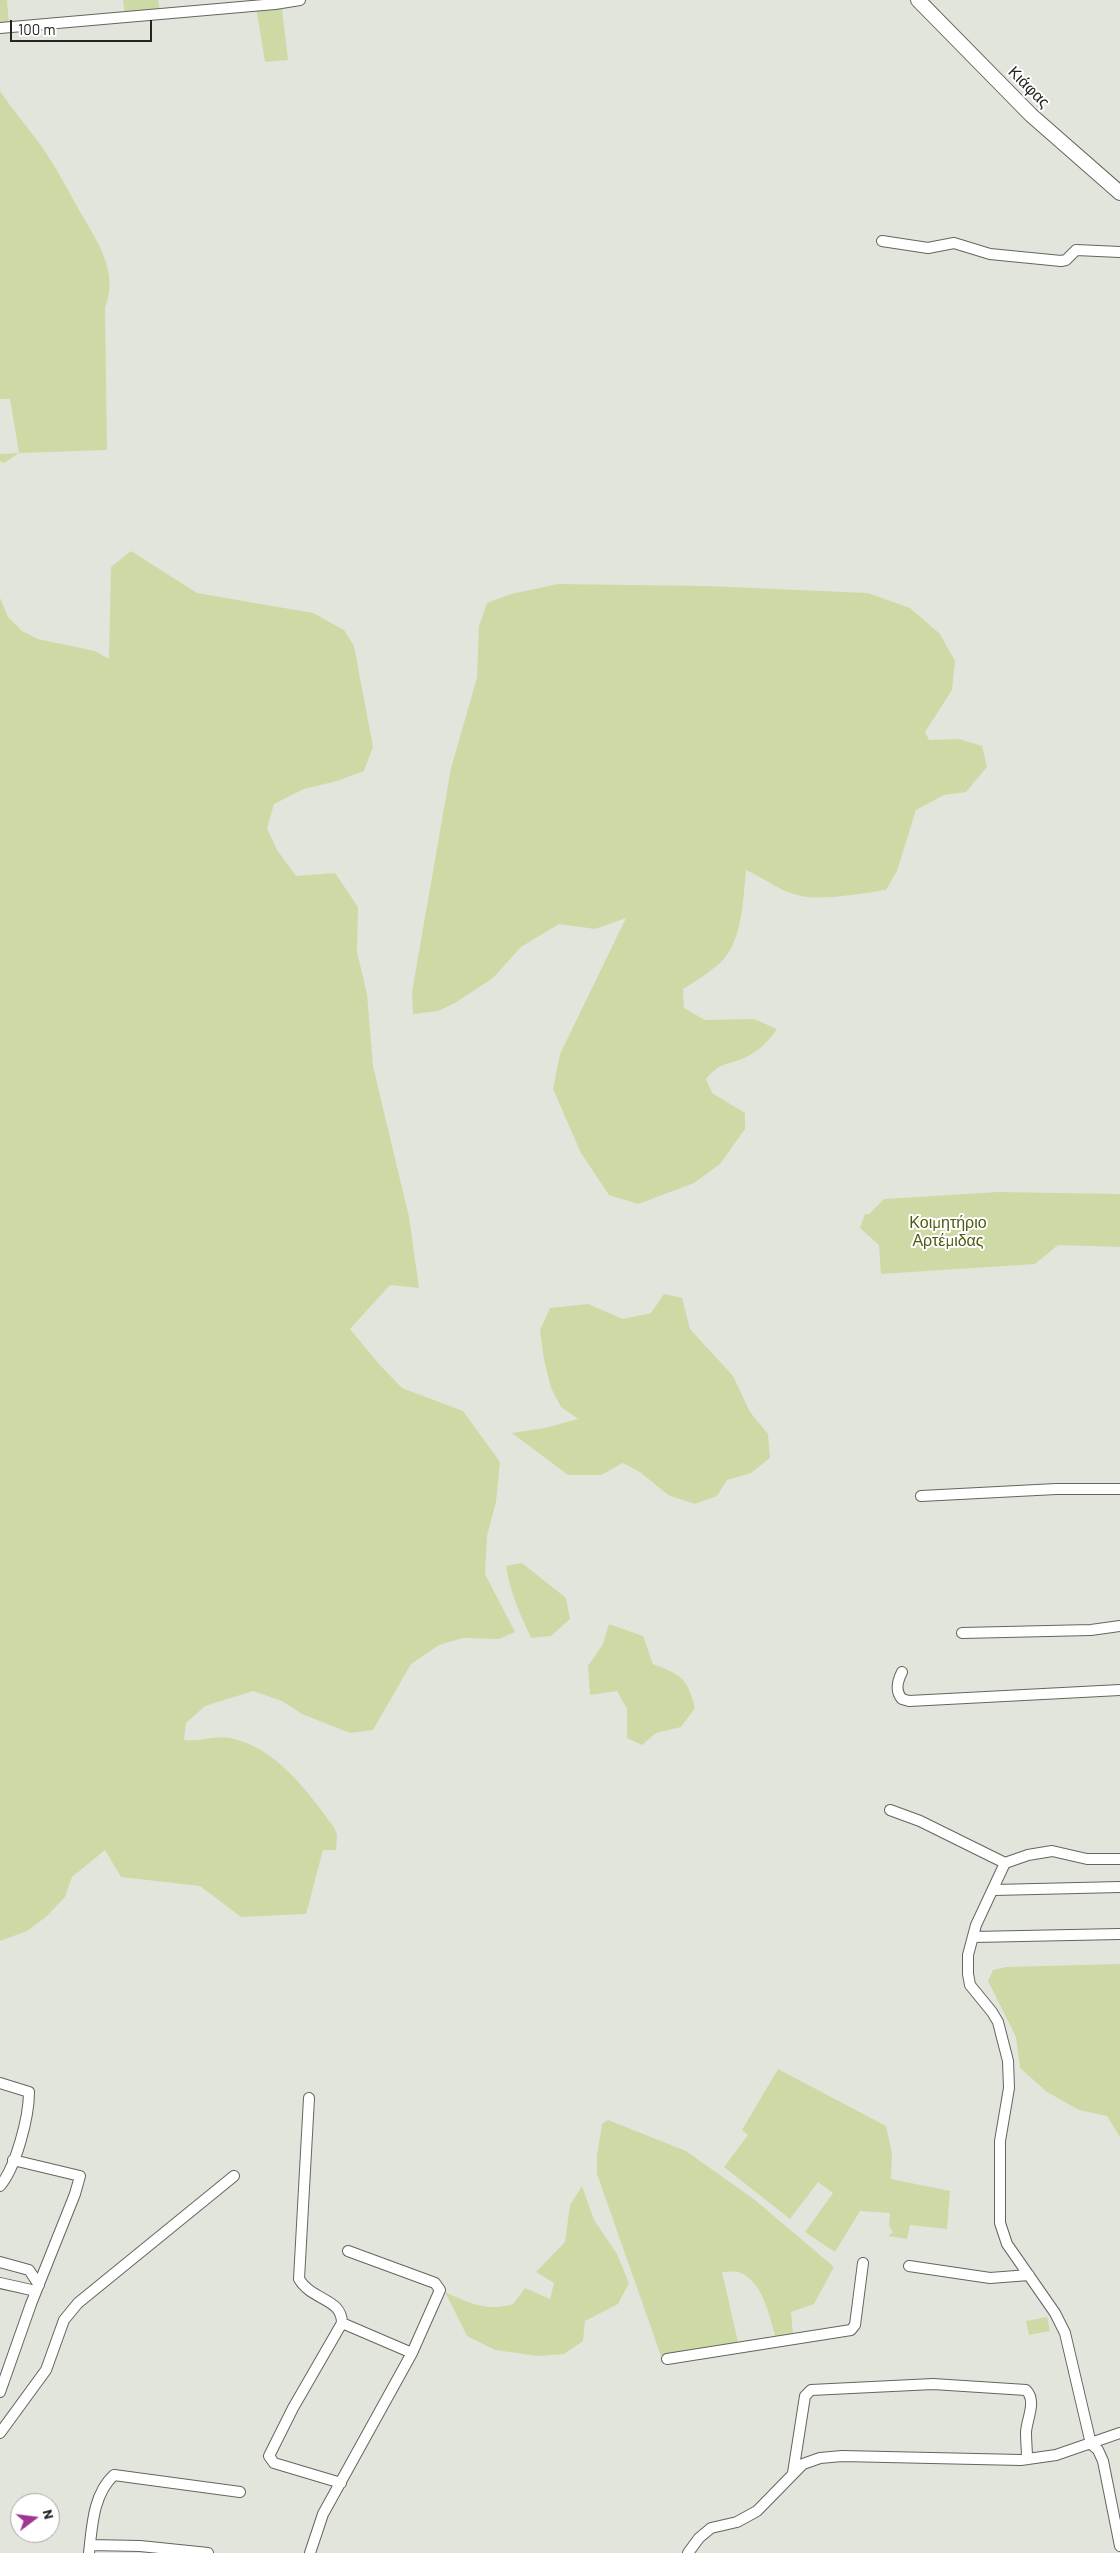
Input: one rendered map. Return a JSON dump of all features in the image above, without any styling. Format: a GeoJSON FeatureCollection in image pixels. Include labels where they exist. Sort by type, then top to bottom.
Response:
{"type":"FeatureCollection","features":[{"type":"Feature","properties":{"kind":"street"},"geometry":{"type":"LineString","coordinates":[[0,28],[280,4],[300,0]]}},
{"type":"Feature","properties":{"kind":"street","name":"Κιάφας"},"geometry":{"type":"LineString","coordinates":[[918,0],[1031,115],[1120,194]]}},
{"type":"Feature","properties":{"kind":"street"},"geometry":{"type":"LineString","coordinates":[[882,241],[928,248],[954,243],[990,254],[1061,261],[1066,260],[1076,250],[1120,252]]}},
{"type":"Feature","properties":{"kind":"street"},"geometry":{"type":"LineString","coordinates":[[921,1496],[1056,1489],[1120,1489]]}},
{"type":"Feature","properties":{"kind":"street"},"geometry":{"type":"LineString","coordinates":[[962,1633],[1091,1630],[1120,1626]]}},
{"type":"Feature","properties":{"kind":"street"},"geometry":{"type":"LineString","coordinates":[[902,1672],[898,1680],[898,1694],[902,1699],[909,1701],[1120,1690]]}},
{"type":"Feature","properties":{"kind":"street"},"geometry":{"type":"LineString","coordinates":[[890,1810],[928,1825],[1005,1863],[1028,1855],[1052,1851],[1087,1860],[1120,1859]]}},
{"type":"Feature","properties":{"kind":"street"},"geometry":{"type":"LineString","coordinates":[[1005,1863],[980,1917],[968,1955],[970,1985],[998,2022],[1004,2038],[1009,2074],[1009,2088],[1000,2141],[1000,2223],[1007,2244],[1055,2313],[1065,2333],[1091,2444],[1098,2450],[1103,2461],[1120,2546]]}},
{"type":"Feature","properties":{"kind":"street"},"geometry":{"type":"LineString","coordinates":[[994,1890],[1120,1887]]}},
{"type":"Feature","properties":{"kind":"street"},"geometry":{"type":"LineString","coordinates":[[973,1937],[1120,1934]]}},
{"type":"Feature","properties":{"kind":"street"},"geometry":{"type":"LineString","coordinates":[[0,2083],[29,2092],[25,2121],[13,2160],[0,2186]]}},
{"type":"Feature","properties":{"kind":"street"},"geometry":{"type":"LineString","coordinates":[[309,2098],[299,2279],[310,2293],[335,2305],[342,2316],[342,2323],[293,2408],[269,2456],[274,2463],[341,2483]]}},
{"type":"Feature","properties":{"kind":"street"},"geometry":{"type":"LineString","coordinates":[[0,2392],[37,2288],[76,2194],[80,2176],[13,2160]]}},
{"type":"Feature","properties":{"kind":"street"},"geometry":{"type":"LineString","coordinates":[[0,2433],[46,2370],[64,2320],[78,2303],[234,2176]]}},
{"type":"Feature","properties":{"kind":"street"},"geometry":{"type":"LineString","coordinates":[[310,2553],[324,2514],[412,2353],[440,2293],[440,2287],[427,2280],[348,2251]]}},
{"type":"Feature","properties":{"kind":"street"},"geometry":{"type":"LineString","coordinates":[[0,2262],[29,2270],[37,2288]]}},
{"type":"Feature","properties":{"kind":"street"},"geometry":{"type":"LineString","coordinates":[[667,2359],[851,2330],[855,2325],[863,2263]]}},
{"type":"Feature","properties":{"kind":"street"},"geometry":{"type":"LineString","coordinates":[[910,2266],[990,2278],[1029,2275]]}},
{"type":"Feature","properties":{"kind":"street"},"geometry":{"type":"LineString","coordinates":[[0,2283],[37,2288]]}},
{"type":"Feature","properties":{"kind":"street"},"geometry":{"type":"LineString","coordinates":[[342,2323],[412,2353]]}},
{"type":"Feature","properties":{"kind":"street"},"geometry":{"type":"LineString","coordinates":[[793,2473],[806,2394],[812,2390],[933,2384],[1026,2390],[1032,2404],[1026,2431],[1027,2459]]}},
{"type":"Feature","properties":{"kind":"street"},"geometry":{"type":"LineString","coordinates":[[688,2553],[707,2531],[715,2527],[737,2522],[757,2511],[803,2464],[820,2458],[842,2456],[1027,2459],[1056,2455],[1120,2433]]}},
{"type":"Feature","properties":{"kind":"street"},"geometry":{"type":"LineString","coordinates":[[208,2553],[140,2546],[90,2549],[92,2524],[97,2504],[114,2475],[240,2492]]}},
{"type":"Feature","properties":{"kind":"green space"},"geometry":{"type":"Polygon","coordinates":[[[0,0],[7,0],[9,25],[0,26],[0,0]]]}},
{"type":"Feature","properties":{"kind":"green space"},"geometry":{"type":"Polygon","coordinates":[[[123,0],[158,0],[160,11],[125,15],[123,0]]]}},
{"type":"Feature","properties":{"kind":"green space"},"geometry":{"type":"Polygon","coordinates":[[[256,7],[282,8],[288,60],[265,62],[256,7]]]}},
{"type":"Feature","properties":{"kind":"green space"},"geometry":{"type":"Polygon","coordinates":[[[0,91],[51,161],[95,237],[105,260],[110,283],[105,308],[107,450],[19,453],[10,399],[0,399],[0,91]]]}},
{"type":"Feature","properties":{"kind":"green space"},"geometry":{"type":"Polygon","coordinates":[[[19,453],[4,463],[0,461],[0,454],[19,453]]]}},
{"type":"Feature","properties":{"kind":"green space"},"geometry":{"type":"Polygon","coordinates":[[[131,551],[197,593],[313,613],[344,630],[354,646],[373,747],[364,771],[337,781],[304,789],[274,804],[267,828],[277,850],[296,876],[335,873],[358,907],[357,952],[367,994],[373,1066],[409,1217],[419,1288],[390,1285],[350,1329],[402,1388],[463,1411],[500,1462],[496,1502],[487,1536],[485,1574],[515,1632],[499,1639],[463,1638],[439,1645],[411,1664],[373,1730],[350,1733],[302,1714],[282,1701],[253,1691],[205,1706],[186,1723],[184,1740],[230,1738],[247,1743],[262,1751],[290,1773],[334,1827],[337,1835],[336,1850],[323,1850],[306,1914],[241,1917],[200,1886],[121,1877],[105,1850],[72,1877],[65,1897],[47,1916],[27,1931],[0,1941],[0,598],[8,617],[22,631],[38,639],[95,651],[109,659],[111,567],[131,551]]]}},
{"type":"Feature","properties":{"kind":"green space"},"geometry":{"type":"Polygon","coordinates":[[[558,584],[707,586],[868,593],[910,608],[940,634],[955,661],[952,690],[925,732],[929,740],[959,739],[982,746],[987,767],[966,792],[944,795],[916,810],[897,871],[886,890],[820,898],[801,896],[786,891],[746,870],[741,919],[734,943],[721,962],[683,989],[684,1008],[705,1020],[754,1019],[777,1029],[754,1053],[720,1067],[706,1079],[712,1093],[745,1113],[745,1129],[720,1164],[694,1183],[638,1204],[609,1195],[581,1153],[553,1089],[560,1054],[626,918],[595,929],[559,924],[521,947],[493,978],[455,1003],[438,1011],[413,1014],[412,992],[451,768],[477,678],[479,626],[487,603],[511,594],[558,584]]]}},
{"type":"Feature","properties":{"kind":"green space","name":"Κοιμητήριο Αρτέμιδας"},"geometry":{"type":"Polygon","coordinates":[[[998,1192],[1120,1194],[1120,1247],[1058,1245],[1035,1264],[881,1274],[879,1245],[860,1228],[865,1214],[869,1214],[884,1199],[998,1192]]]}},
{"type":"Feature","properties":{"kind":"green space"},"geometry":{"type":"Polygon","coordinates":[[[664,1294],[682,1298],[690,1329],[733,1376],[750,1412],[768,1434],[770,1458],[751,1473],[727,1480],[717,1496],[695,1504],[668,1495],[640,1472],[623,1463],[601,1475],[568,1475],[512,1433],[545,1428],[578,1419],[561,1407],[551,1388],[544,1360],[540,1330],[550,1308],[588,1304],[623,1319],[651,1313],[664,1294]]]}},
{"type":"Feature","properties":{"kind":"green space"},"geometry":{"type":"Polygon","coordinates":[[[522,1563],[566,1598],[570,1619],[551,1636],[531,1638],[519,1612],[506,1566],[522,1563]]]}},
{"type":"Feature","properties":{"kind":"green space"},"geometry":{"type":"Polygon","coordinates":[[[609,1624],[643,1636],[653,1664],[670,1671],[682,1678],[686,1683],[695,1708],[681,1727],[656,1733],[642,1745],[627,1738],[627,1709],[617,1691],[590,1695],[588,1666],[603,1644],[609,1624]]]}},
{"type":"Feature","properties":{"kind":"green space"},"geometry":{"type":"Polygon","coordinates":[[[1120,1964],[1120,2137],[1107,2116],[1079,2110],[1047,2092],[1020,2068],[1016,2037],[988,1981],[993,1970],[1006,1967],[1120,1964]]]}},
{"type":"Feature","properties":{"kind":"green space"},"geometry":{"type":"Polygon","coordinates":[[[778,2069],[886,2126],[892,2153],[891,2179],[950,2191],[947,2229],[910,2225],[907,2239],[888,2236],[893,2232],[889,2226],[890,2213],[860,2211],[835,2252],[805,2232],[833,2193],[818,2182],[790,2219],[724,2167],[748,2135],[742,2130],[778,2069]]]}},
{"type":"Feature","properties":{"kind":"green space"},"geometry":{"type":"Polygon","coordinates":[[[608,2120],[686,2151],[755,2200],[834,2267],[814,2304],[791,2312],[793,2335],[776,2338],[764,2300],[754,2283],[747,2276],[738,2272],[722,2272],[738,2342],[661,2356],[597,2174],[597,2156],[602,2124],[608,2120]]]}},
{"type":"Feature","properties":{"kind":"green space"},"geometry":{"type":"Polygon","coordinates":[[[582,2186],[594,2220],[617,2254],[629,2283],[618,2304],[585,2321],[583,2341],[564,2354],[538,2356],[495,2350],[467,2336],[445,2292],[470,2303],[486,2307],[513,2304],[525,2288],[550,2299],[554,2283],[536,2272],[565,2242],[570,2205],[582,2186]]]}},
{"type":"Feature","properties":{"kind":"green space"},"geometry":{"type":"Polygon","coordinates":[[[1047,2317],[1050,2331],[1029,2335],[1026,2321],[1047,2317]]]}}]}
